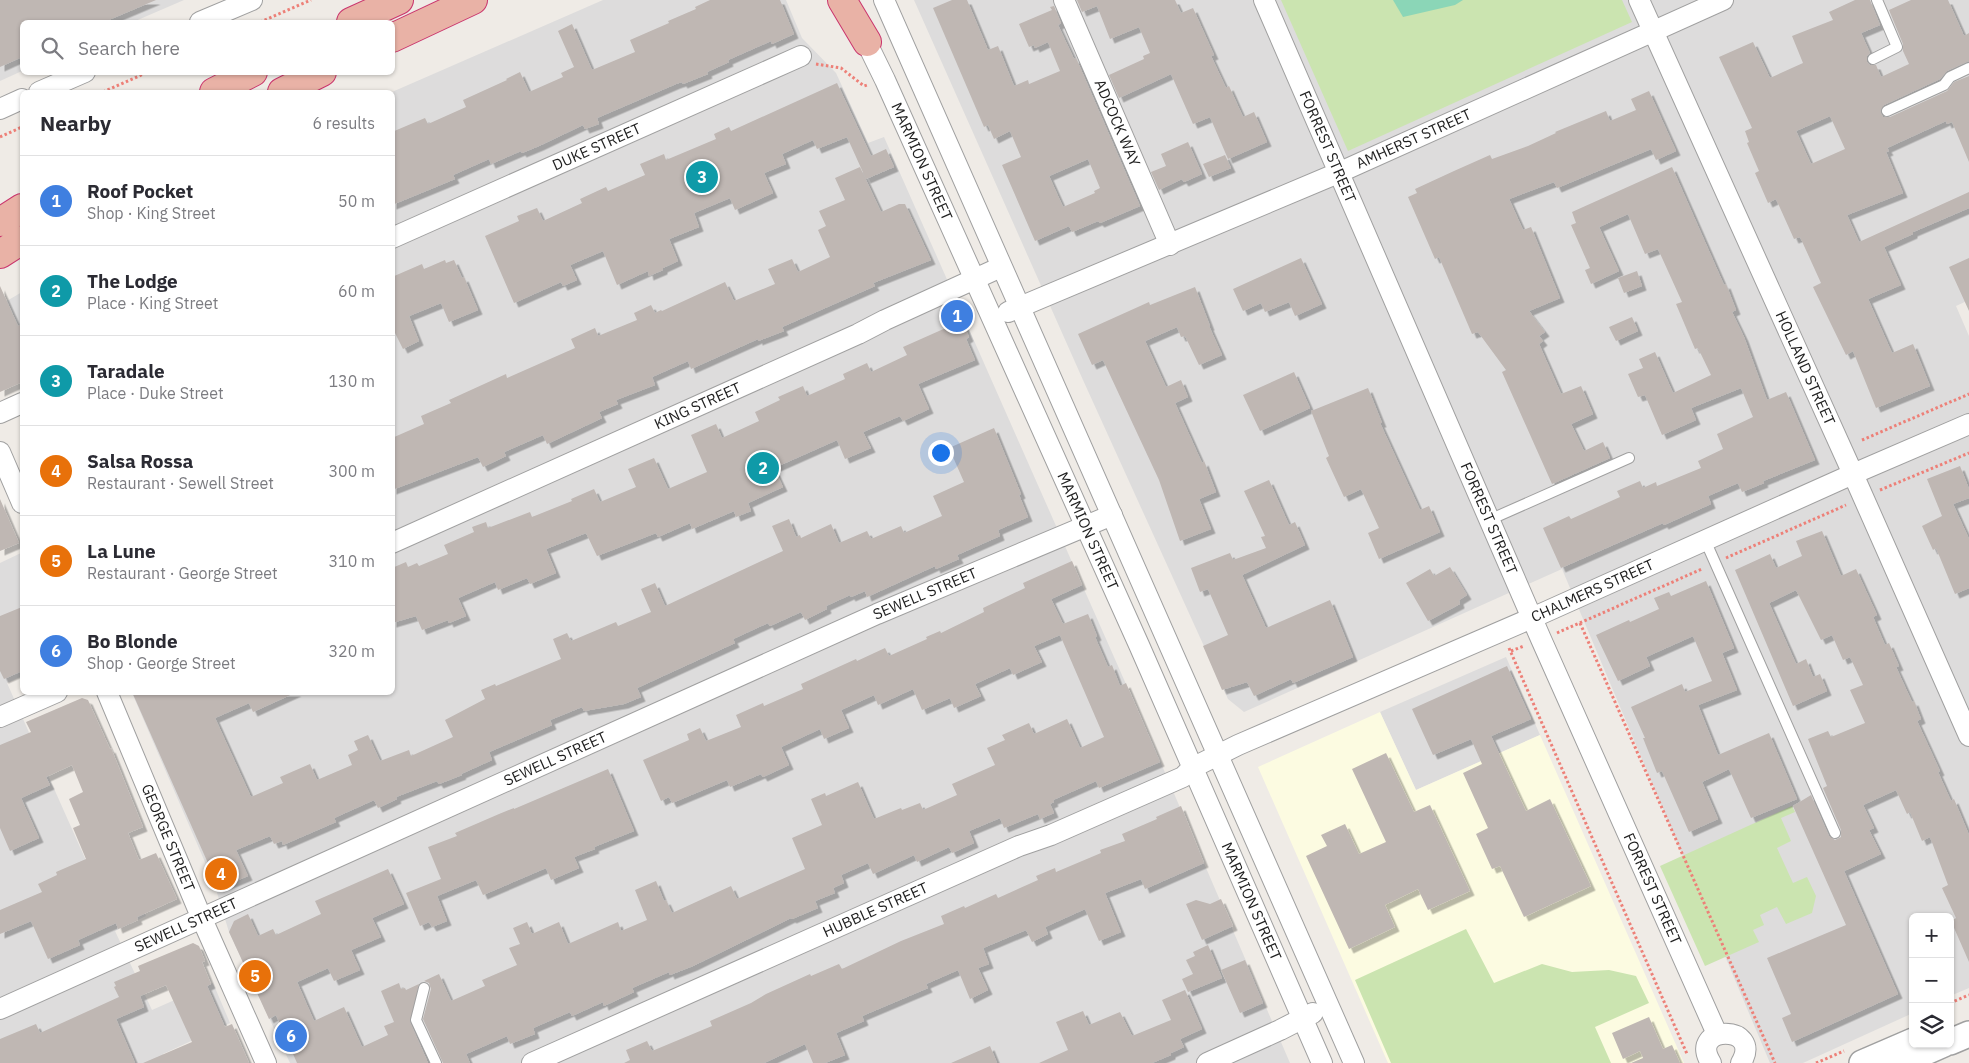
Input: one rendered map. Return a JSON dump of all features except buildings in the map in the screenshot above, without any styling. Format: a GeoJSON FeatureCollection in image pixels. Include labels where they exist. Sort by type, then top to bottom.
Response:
{"type":"FeatureCollection","features":[{"type":"Feature","properties":{"kind":"highway"},"geometry":{"type":"LineString","coordinates":[[355,20],[398,0]]}},
{"type":"Feature","properties":{"kind":"highway"},"geometry":{"type":"LineString","coordinates":[[395,37],[473,0]]}},
{"type":"Feature","properties":{"kind":"highway"},"geometry":{"type":"LineString","coordinates":[[842,0],[867,42]]}},
{"type":"Feature","properties":{"kind":"highway"},"geometry":{"type":"LineString","coordinates":[[218,90],[247,75]]}},
{"type":"Feature","properties":{"kind":"highway"},"geometry":{"type":"LineString","coordinates":[[286,90],[316,75]]}},
{"type":"Feature","properties":{"kind":"highway"},"geometry":{"type":"LineString","coordinates":[[0,222],[20,209]]}},
{"type":"Feature","properties":{"kind":"highway"},"geometry":{"type":"LineString","coordinates":[[0,254],[20,241]]}},
{"type":"Feature","properties":{"kind":"street"},"geometry":{"type":"LineString","coordinates":[[205,20],[252,0]]}},
{"type":"Feature","properties":{"kind":"street","name":"MARMION STREET"},"geometry":{"type":"LineString","coordinates":[[847,0],[993,319],[1322,1063]]}},
{"type":"Feature","properties":{"kind":"street","name":"MARMION STREET"},"geometry":{"type":"LineString","coordinates":[[884,0],[1354,1063]]}},
{"type":"Feature","properties":{"kind":"street","name":"ADCOCK WAY"},"geometry":{"type":"LineString","coordinates":[[1064,0],[1170,245]]}},
{"type":"Feature","properties":{"kind":"street","name":"FORREST STREET"},"geometry":{"type":"LineString","coordinates":[[1264,0],[1489,520],[1717,1034]]}},
{"type":"Feature","properties":{"kind":"street","name":"HOLLAND STREET"},"geometry":{"type":"LineString","coordinates":[[1639,0],[1969,736]]}},
{"type":"Feature","properties":{"kind":"street","name":"AMHERST STREET"},"geometry":{"type":"LineString","coordinates":[[993,319],[1338,173],[1723,0]]}},
{"type":"Feature","properties":{"kind":"street","name":"DUKE STREET"},"geometry":{"type":"LineString","coordinates":[[395,237],[801,56]]}},
{"type":"Feature","properties":{"kind":"street"},"geometry":{"type":"LineString","coordinates":[[44,90],[78,75]]}},
{"type":"Feature","properties":{"kind":"street"},"geometry":{"type":"LineString","coordinates":[[0,109],[20,101]]}},
{"type":"Feature","properties":{"kind":"street","name":"KING STREET"},"geometry":{"type":"LineString","coordinates":[[395,542],[850,338],[1001,267]]}},
{"type":"Feature","properties":{"kind":"street"},"geometry":{"type":"LineString","coordinates":[[0,413],[20,404]]}},
{"type":"Feature","properties":{"kind":"street","name":"CHALMERS STREET"},"geometry":{"type":"LineString","coordinates":[[1218,756],[1247,741],[1532,618],[1969,424]]}},
{"type":"Feature","properties":{"kind":"street"},"geometry":{"type":"LineString","coordinates":[[0,452],[20,498]]}},
{"type":"Feature","properties":{"kind":"street","name":"SEWELL STREET"},"geometry":{"type":"LineString","coordinates":[[0,1008],[202,919],[877,614],[1112,515]]}},
{"type":"Feature","properties":{"kind":"street"},"geometry":{"type":"LineString","coordinates":[[0,717],[50,695]]}},
{"type":"Feature","properties":{"kind":"street","name":"GEORGE STREET"},"geometry":{"type":"LineString","coordinates":[[107,695],[202,919],[266,1063]]}},
{"type":"Feature","properties":{"kind":"street","name":"HUBBLE STREET"},"geometry":{"type":"LineString","coordinates":[[532,1063],[1019,846],[1051,835],[1183,777],[1192,768],[1218,756]]}},
{"type":"Feature","properties":{"kind":"street"},"geometry":{"type":"LineString","coordinates":[[1207,1063],[1328,1006]]}},
{"type":"Feature","properties":{"kind":"street"},"geometry":{"type":"LineString","coordinates":[[1954,1023],[1969,1017]]}},
{"type":"Feature","properties":{"kind":"street"},"geometry":{"type":"LineString","coordinates":[[1711,1063],[1707,1056],[1707,1050],[1712,1038],[1717,1034],[1729,1032],[1740,1039],[1745,1050],[1741,1063]]}},
{"type":"Feature","properties":{"kind":"street"},"geometry":{"type":"LineString","coordinates":[[1954,1040],[1969,1034]]}},
{"type":"Feature","properties":{"kind":"street"},"geometry":{"type":"LineString","coordinates":[[1862,1063],[1909,1043]]}},
{"type":"Feature","properties":{"kind":"street"},"geometry":{"type":"LineString","coordinates":[[1901,1063],[1935,1048]]}},
{"type":"Feature","properties":{"kind":"lane"},"geometry":{"type":"LineString","coordinates":[[1873,59],[1897,47],[1877,0]]}},
{"type":"Feature","properties":{"kind":"lane"},"geometry":{"type":"LineString","coordinates":[[1887,111],[1944,85],[1950,77],[1969,68]]}},
{"type":"Feature","properties":{"kind":"lane"},"geometry":{"type":"LineString","coordinates":[[1489,520],[1629,458]]}},
{"type":"Feature","properties":{"kind":"lane"},"geometry":{"type":"LineString","coordinates":[[1705,540],[1835,833]]}},
{"type":"Feature","properties":{"kind":"lane"},"geometry":{"type":"LineString","coordinates":[[424,988],[416,1020],[436,1063]]}},
{"type":"Feature","properties":{"kind":"path"},"geometry":{"type":"LineString","coordinates":[[265,20],[311,0]]}},
{"type":"Feature","properties":{"kind":"path"},"geometry":{"type":"LineString","coordinates":[[108,90],[141,75]]}},
{"type":"Feature","properties":{"kind":"path"},"geometry":{"type":"LineString","coordinates":[[0,137],[20,128]]}},
{"type":"Feature","properties":{"kind":"path"},"geometry":{"type":"LineString","coordinates":[[1862,440],[1969,394]]}},
{"type":"Feature","properties":{"kind":"path"},"geometry":{"type":"LineString","coordinates":[[1556,633],[1863,497],[1969,453]]}},
{"type":"Feature","properties":{"kind":"path"},"geometry":{"type":"LineString","coordinates":[[1580,623],[1775,1063]]}},
{"type":"Feature","properties":{"kind":"path"},"geometry":{"type":"LineString","coordinates":[[1502,631],[1691,1063]]}},
{"type":"Feature","properties":{"kind":"path"},"geometry":{"type":"LineString","coordinates":[[1511,651],[1531,644]]}},
{"type":"Feature","properties":{"kind":"path"},"geometry":{"type":"LineString","coordinates":[[1954,1001],[1969,995]]}},
{"type":"Feature","properties":{"kind":"shaded area"},"geometry":{"type":"Polygon","coordinates":[[[0,0],[184,0],[138,20],[20,20],[20,72],[0,81],[0,0]]]}},
{"type":"Feature","properties":{"kind":"shaded area"},"geometry":{"type":"Polygon","coordinates":[[[603,0],[786,0],[802,38],[836,73],[868,143],[884,137],[1160,761],[1290,1063],[290,1063],[229,932],[214,883],[133,695],[395,695],[395,91],[603,0]]]}},
{"type":"Feature","properties":{"kind":"shaded area"},"geometry":{"type":"Polygon","coordinates":[[[914,0],[1969,0],[1969,300],[1956,306],[1969,336],[1969,988],[1954,994],[1954,913],[1909,913],[1909,1015],[1803,1063],[1770,1063],[1562,569],[1244,712],[1228,699],[1083,380],[914,0]]]}},
{"type":"Feature","properties":{"kind":"shaded area"},"geometry":{"type":"Polygon","coordinates":[[[20,293],[20,383],[0,390],[0,305],[20,293]]]}},
{"type":"Feature","properties":{"kind":"shaded area"},"geometry":{"type":"Polygon","coordinates":[[[20,553],[20,677],[7,683],[88,865],[117,852],[146,916],[115,931],[152,1010],[213,983],[230,1023],[163,1054],[167,1063],[0,1063],[0,563],[20,553]]]}},
{"type":"Feature","properties":{"kind":"shaded area"},"geometry":{"type":"Polygon","coordinates":[[[1506,657],[1540,735],[1416,790],[1380,712],[1506,657]]]}},
{"type":"Feature","properties":{"kind":"shaded area"},"geometry":{"type":"Polygon","coordinates":[[[1380,712],[1416,790],[1540,735],[1684,1063],[1388,1063],[1258,767],[1380,712]]]}},
{"type":"Feature","properties":{"kind":"green space"},"geometry":{"type":"Polygon","coordinates":[[[1281,0],[1622,0],[1632,22],[1348,151],[1281,0]]]}},
{"type":"Feature","properties":{"kind":"green space"},"geometry":{"type":"Polygon","coordinates":[[[1393,0],[1463,0],[1455,5],[1403,17],[1393,0]]]}},
{"type":"Feature","properties":{"kind":"green space"},"geometry":{"type":"Polygon","coordinates":[[[1792,806],[1795,812],[1781,818],[1791,841],[1777,848],[1793,883],[1807,877],[1816,896],[1812,913],[1786,924],[1777,907],[1760,915],[1764,925],[1753,930],[1759,942],[1705,966],[1660,866],[1792,806]]]}},
{"type":"Feature","properties":{"kind":"green space"},"geometry":{"type":"Polygon","coordinates":[[[1466,929],[1494,983],[1542,964],[1572,972],[1609,970],[1636,976],[1649,1003],[1595,1027],[1611,1063],[1391,1063],[1355,980],[1466,929]]]}},
{"type":"Feature","properties":{"kind":"place","name":"Taradale"},"geometry":{"type":"Point","coordinates":[702,177]}},
{"type":"Feature","properties":{"kind":"place","name":"Roof Pocket"},"geometry":{"type":"Point","coordinates":[957,316]}},
{"type":"Feature","properties":{"kind":"place","name":"The Lodge"},"geometry":{"type":"Point","coordinates":[763,468]}},
{"type":"Feature","properties":{"kind":"place","name":"Salsa Rossa"},"geometry":{"type":"Point","coordinates":[221,874]}},
{"type":"Feature","properties":{"kind":"place","name":"La Lune"},"geometry":{"type":"Point","coordinates":[255,976]}},
{"type":"Feature","properties":{"kind":"place","name":"Bo Blonde"},"geometry":{"type":"Point","coordinates":[291,1036]}}]}
